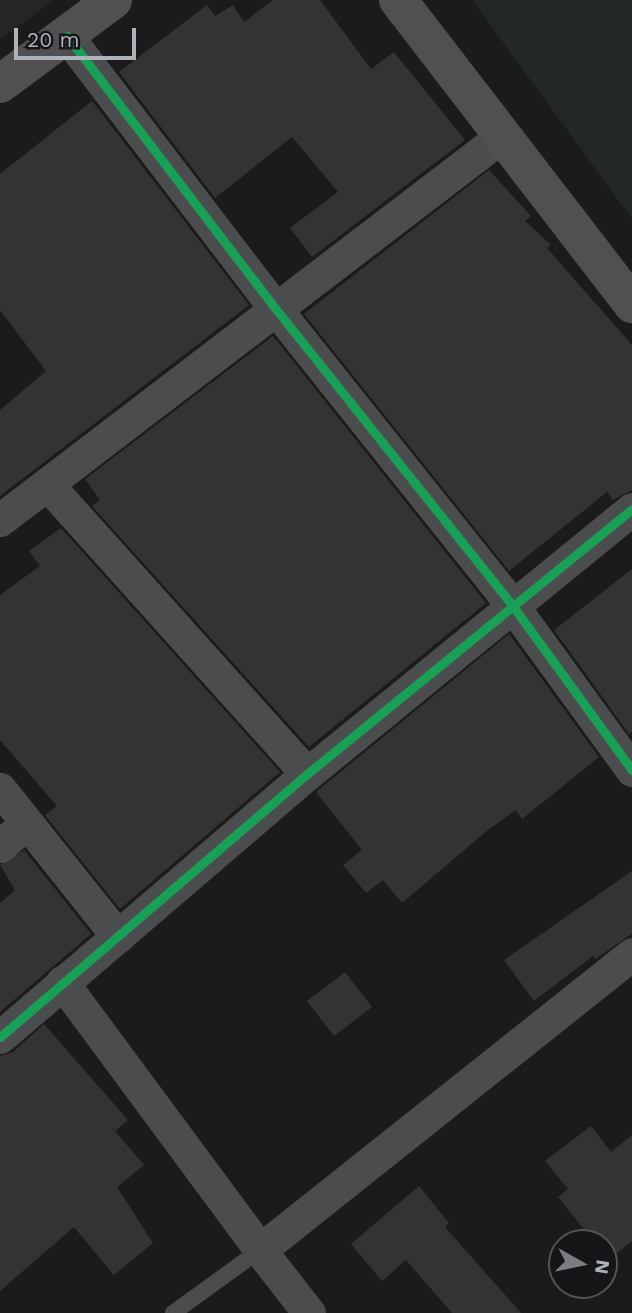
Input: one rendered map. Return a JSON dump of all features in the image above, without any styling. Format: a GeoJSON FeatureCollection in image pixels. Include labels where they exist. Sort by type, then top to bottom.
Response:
{"type":"FeatureCollection","features":[{"type":"Feature","properties":{"kind":"main road"},"geometry":{"type":"LineString","coordinates":[[0,84],[113,0]]}},
{"type":"Feature","properties":{"kind":"main road"},"geometry":{"type":"LineString","coordinates":[[398,0],[632,304]]}},
{"type":"Feature","properties":{"kind":"street"},"geometry":{"type":"LineString","coordinates":[[67,36],[275,308],[512,605],[632,770]]}},
{"type":"Feature","properties":{"kind":"street"},"geometry":{"type":"LineString","coordinates":[[0,520],[502,136]]}},
{"type":"Feature","properties":{"kind":"street"},"geometry":{"type":"LineString","coordinates":[[47,484],[307,774]]}},
{"type":"Feature","properties":{"kind":"street"},"geometry":{"type":"LineString","coordinates":[[0,1037],[307,774],[632,509]]}},
{"type":"Feature","properties":{"kind":"street"},"geometry":{"type":"LineString","coordinates":[[0,789],[118,937]]}},
{"type":"Feature","properties":{"kind":"street"},"geometry":{"type":"LineString","coordinates":[[0,846],[26,822]]}},
{"type":"Feature","properties":{"kind":"street"},"geometry":{"type":"LineString","coordinates":[[260,1250],[632,954]]}},
{"type":"Feature","properties":{"kind":"street"},"geometry":{"type":"LineString","coordinates":[[62,982],[309,1313]]}},
{"type":"Feature","properties":{"kind":"lane"},"geometry":{"type":"LineString","coordinates":[[173,1313],[260,1250]]}},
{"type":"Feature","properties":{"kind":"shaded area"},"geometry":{"type":"Polygon","coordinates":[[[0,0],[54,0],[0,40],[0,0]]]}},
{"type":"Feature","properties":{"kind":"shaded area"},"geometry":{"type":"Polygon","coordinates":[[[472,0],[632,0],[632,219],[472,0]]]}},
{"type":"Feature","properties":{"kind":"building"},"geometry":{"type":"Polygon","coordinates":[[[273,0],[320,0],[371,69],[394,52],[465,140],[312,257],[290,228],[338,192],[292,137],[215,198],[119,72],[207,5],[215,16],[233,5],[244,22],[273,0]]]}},
{"type":"Feature","properties":{"kind":"building"},"geometry":{"type":"Polygon","coordinates":[[[92,101],[249,305],[0,496],[0,410],[46,371],[0,310],[0,174],[92,101]]]}},
{"type":"Feature","properties":{"kind":"building"},"geometry":{"type":"Polygon","coordinates":[[[489,170],[531,216],[525,221],[551,245],[547,248],[632,345],[632,490],[613,500],[607,492],[509,571],[304,314],[489,170]]]}},
{"type":"Feature","properties":{"kind":"building"},"geometry":{"type":"Polygon","coordinates":[[[273,336],[486,603],[309,747],[92,506],[100,500],[85,479],[273,336]]]}},
{"type":"Feature","properties":{"kind":"building"},"geometry":{"type":"Polygon","coordinates":[[[61,528],[280,772],[120,909],[45,815],[57,806],[0,740],[0,595],[40,566],[29,551],[61,528]]]}},
{"type":"Feature","properties":{"kind":"building"},"geometry":{"type":"Polygon","coordinates":[[[632,569],[632,732],[629,734],[554,630],[632,569]]]}},
{"type":"Feature","properties":{"kind":"building"},"geometry":{"type":"Polygon","coordinates":[[[509,634],[599,757],[522,819],[516,810],[488,830],[402,903],[383,880],[366,893],[343,865],[362,850],[316,792],[509,634]]]}},
{"type":"Feature","properties":{"kind":"building"},"geometry":{"type":"Polygon","coordinates":[[[24,850],[91,934],[0,1012],[0,903],[15,890],[0,865],[24,850]]]}},
{"type":"Feature","properties":{"kind":"building"},"geometry":{"type":"Polygon","coordinates":[[[632,871],[632,934],[595,959],[593,956],[534,1001],[504,960],[632,871]]]}},
{"type":"Feature","properties":{"kind":"building"},"geometry":{"type":"Polygon","coordinates":[[[345,972],[372,1007],[334,1036],[307,1001],[345,972]]]}},
{"type":"Feature","properties":{"kind":"building"},"geometry":{"type":"Polygon","coordinates":[[[44,1024],[128,1120],[115,1131],[144,1165],[117,1187],[153,1243],[114,1275],[74,1227],[0,1291],[0,1056],[13,1052],[44,1024]]]}},
{"type":"Feature","properties":{"kind":"building"},"geometry":{"type":"Polygon","coordinates":[[[591,1126],[611,1152],[632,1135],[632,1241],[618,1253],[618,1229],[584,1229],[558,1197],[568,1189],[545,1161],[591,1126]]]}},
{"type":"Feature","properties":{"kind":"building"},"geometry":{"type":"Polygon","coordinates":[[[419,1186],[449,1223],[445,1227],[521,1313],[452,1313],[406,1260],[382,1281],[351,1244],[419,1186]]]}},
{"type":"Feature","properties":{"kind":"cycle path"},"geometry":{"type":"LineString","coordinates":[[67,36],[275,308],[512,605],[632,770]]}},
{"type":"Feature","properties":{"kind":"cycle path"},"geometry":{"type":"LineString","coordinates":[[0,1037],[307,774],[632,509]]}}]}
